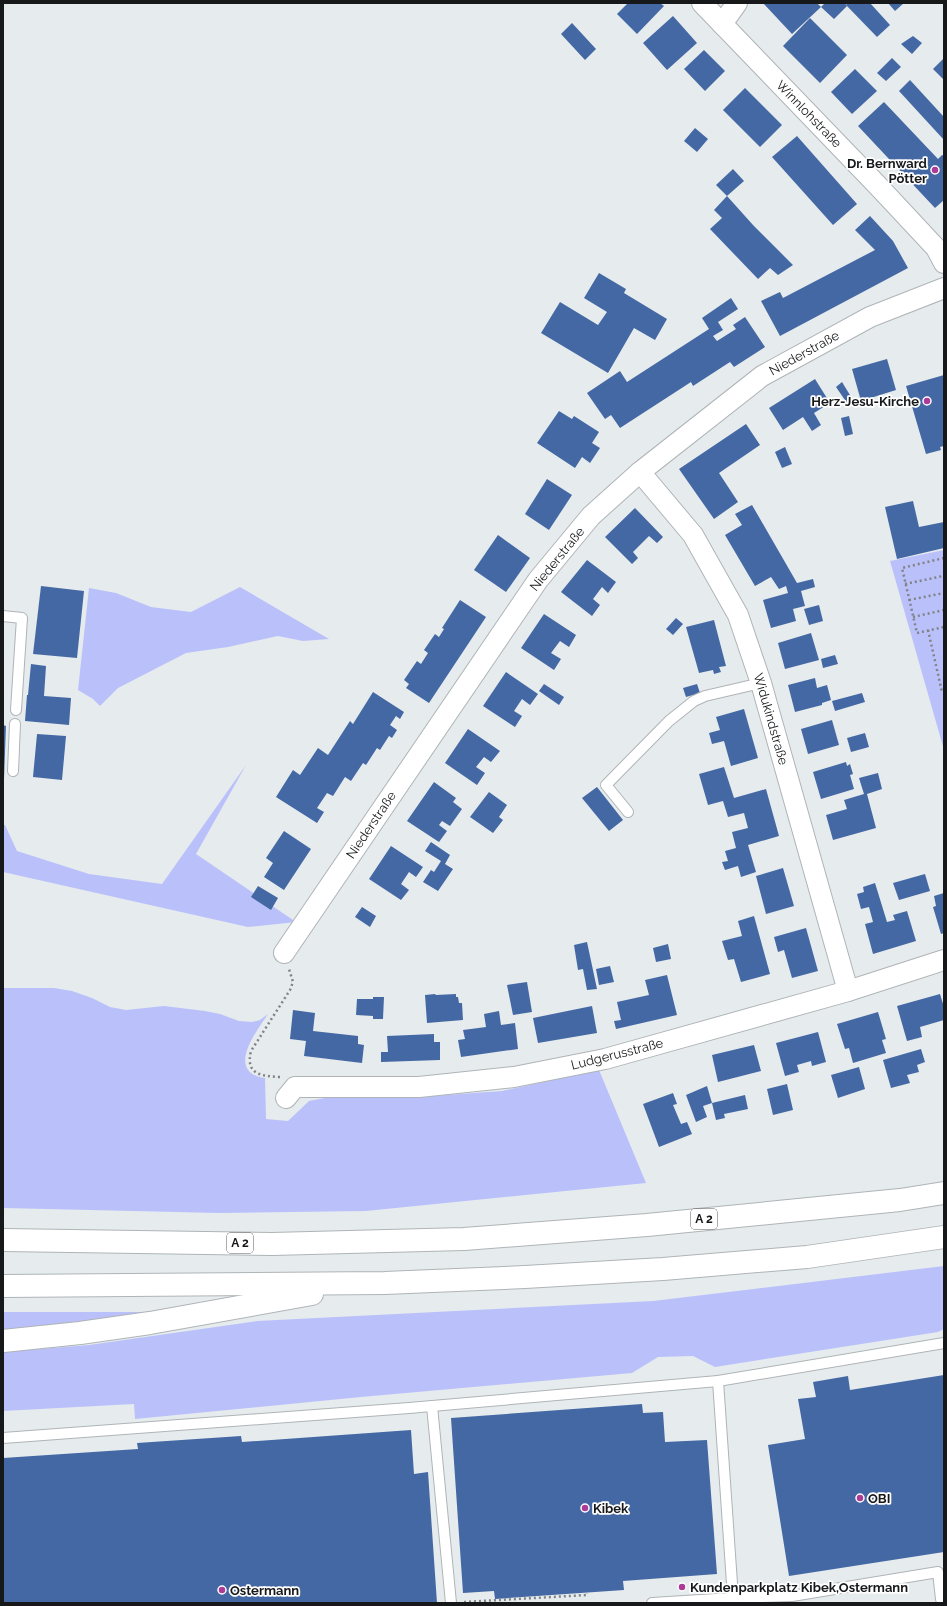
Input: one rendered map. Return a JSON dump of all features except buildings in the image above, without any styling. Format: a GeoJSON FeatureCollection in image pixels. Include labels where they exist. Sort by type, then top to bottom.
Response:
{"type":"FeatureCollection","features":[{"type":"Feature","properties":{"kind":"highway","name":"A 2"},"geometry":{"type":"LineString","coordinates":[[7,1239],[272,1244],[464,1239],[647,1225],[900,1200],[944,1193]]}},
{"type":"Feature","properties":{"kind":"highway"},"geometry":{"type":"LineString","coordinates":[[3,1286],[384,1283],[525,1277],[663,1269],[807,1257],[944,1237]]}},
{"type":"Feature","properties":{"kind":"highway"},"geometry":{"type":"LineString","coordinates":[[3,1341],[80,1333],[142,1324],[384,1283]]}},
{"type":"Feature","properties":{"kind":"street","name":"Winnlohstraße"},"geometry":{"type":"LineString","coordinates":[[702,3],[884,192],[936,248],[944,263]]}},
{"type":"Feature","properties":{"kind":"street"},"geometry":{"type":"LineString","coordinates":[[722,24],[737,3]]}},
{"type":"Feature","properties":{"kind":"street","name":"Niederstraße"},"geometry":{"type":"LineString","coordinates":[[284,953],[538,580],[592,516],[640,472],[762,376],[870,317],[944,288]]}},
{"type":"Feature","properties":{"kind":"street","name":"Widukindstraße"},"geometry":{"type":"LineString","coordinates":[[640,472],[693,535],[738,615],[761,683],[848,992]]}},
{"type":"Feature","properties":{"kind":"street","name":"Ludgerusstraße"},"geometry":{"type":"LineString","coordinates":[[290,1093],[419,1087],[514,1076],[605,1059],[848,992],[944,960]]}},
{"type":"Feature","properties":{"kind":"lane"},"geometry":{"type":"LineString","coordinates":[[3,616],[22,618],[16,710]]}},
{"type":"Feature","properties":{"kind":"lane"},"geometry":{"type":"LineString","coordinates":[[628,812],[606,785],[669,721],[694,701],[705,696],[761,683]]}},
{"type":"Feature","properties":{"kind":"lane"},"geometry":{"type":"LineString","coordinates":[[13,771],[15,724]]}},
{"type":"Feature","properties":{"kind":"lane"},"geometry":{"type":"LineString","coordinates":[[3,1438],[432,1406],[718,1381],[944,1343]]}},
{"type":"Feature","properties":{"kind":"lane"},"geometry":{"type":"LineString","coordinates":[[718,1381],[733,1598]]}},
{"type":"Feature","properties":{"kind":"lane"},"geometry":{"type":"LineString","coordinates":[[432,1406],[451,1603]]}},
{"type":"Feature","properties":{"kind":"lane"},"geometry":{"type":"LineString","coordinates":[[652,1603],[733,1598],[746,1600],[792,1596],[938,1572],[941,1599],[944,1598]]}},
{"type":"Feature","properties":{"kind":"path"},"geometry":{"type":"LineString","coordinates":[[944,558],[902,568],[917,633],[944,627]]}},
{"type":"Feature","properties":{"kind":"path"},"geometry":{"type":"LineString","coordinates":[[905,584],[943,576]]}},
{"type":"Feature","properties":{"kind":"path"},"geometry":{"type":"LineString","coordinates":[[909,600],[944,592]]}},
{"type":"Feature","properties":{"kind":"path"},"geometry":{"type":"LineString","coordinates":[[913,617],[944,610]]}},
{"type":"Feature","properties":{"kind":"path"},"geometry":{"type":"LineString","coordinates":[[928,630],[941,692]]}},
{"type":"Feature","properties":{"kind":"path"},"geometry":{"type":"LineString","coordinates":[[284,953],[293,982],[290,990],[251,1051],[249,1059],[252,1068],[257,1073],[264,1076],[295,1077],[290,1093]]}},
{"type":"Feature","properties":{"kind":"path"},"geometry":{"type":"LineString","coordinates":[[451,1603],[587,1595],[587,1593]]}},
{"type":"Feature","properties":{"kind":"shaded area"},"geometry":{"type":"Polygon","coordinates":[[[944,550],[944,750],[890,561],[944,550]]]}},
{"type":"Feature","properties":{"kind":"shaded area"},"geometry":{"type":"Polygon","coordinates":[[[240,587],[329,639],[303,641],[278,636],[228,647],[186,653],[118,688],[100,706],[93,699],[78,690],[89,588],[116,593],[151,607],[191,612],[240,587]]]}},
{"type":"Feature","properties":{"kind":"shaded area"},"geometry":{"type":"Polygon","coordinates":[[[246,765],[196,854],[296,922],[248,927],[3,872],[3,825],[5,825],[17,851],[89,874],[162,884],[246,765]]]}},
{"type":"Feature","properties":{"kind":"shaded area"},"geometry":{"type":"Polygon","coordinates":[[[3,988],[54,988],[72,991],[92,998],[110,1007],[126,1010],[164,1006],[205,1011],[220,1014],[239,1021],[252,1022],[260,1020],[268,1014],[251,1041],[245,1060],[247,1068],[253,1074],[265,1078],[266,1119],[288,1121],[309,1101],[335,1096],[404,1098],[502,1091],[599,1070],[646,1183],[366,1211],[219,1213],[3,1208],[3,988]]]}},
{"type":"Feature","properties":{"kind":"shaded area"},"geometry":{"type":"Polygon","coordinates":[[[944,1266],[944,1329],[938,1332],[715,1367],[693,1356],[658,1357],[632,1373],[135,1419],[134,1404],[3,1411],[3,1352],[89,1345],[257,1321],[653,1301],[944,1266]]]}},
{"type":"Feature","properties":{"kind":"shaded area"},"geometry":{"type":"Polygon","coordinates":[[[3,1312],[145,1312],[160,1315],[3,1336],[3,1312]]]}},
{"type":"Feature","properties":{"kind":"place","name":"Dr. Bernward Pötter"},"geometry":{"type":"Point","coordinates":[935,170]}},
{"type":"Feature","properties":{"kind":"place","name":"Herz-Jesu-Kirche"},"geometry":{"type":"Point","coordinates":[927,401]}},
{"type":"Feature","properties":{"kind":"place","name":"OBI"},"geometry":{"type":"Point","coordinates":[860,1498]}},
{"type":"Feature","properties":{"kind":"place","name":"Kibek"},"geometry":{"type":"Point","coordinates":[585,1508]}},
{"type":"Feature","properties":{"kind":"place","name":"Kundenparkplatz Kibek,Ostermann"},"geometry":{"type":"Point","coordinates":[682,1587]}},
{"type":"Feature","properties":{"kind":"place","name":"Ostermann"},"geometry":{"type":"Point","coordinates":[222,1590]}}]}
